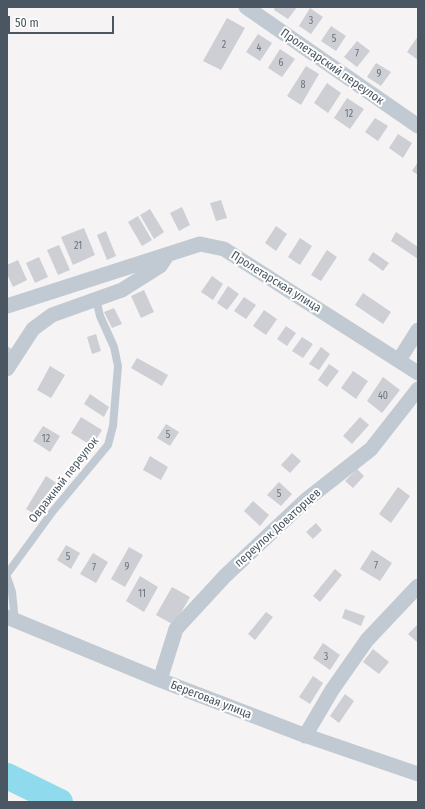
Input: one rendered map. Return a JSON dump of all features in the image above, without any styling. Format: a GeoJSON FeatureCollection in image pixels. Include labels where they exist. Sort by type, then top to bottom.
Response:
{"type":"FeatureCollection","features":[{"type":"Feature","properties":{"kind":"street","name":"Пролетарский переулок"},"geometry":{"type":"LineString","coordinates":[[246,7],[418,126]]}},
{"type":"Feature","properties":{"kind":"street","name":"Пролетарская улица"},"geometry":{"type":"LineString","coordinates":[[7,306],[200,244],[224,249],[418,373]]}},
{"type":"Feature","properties":{"kind":"street"},"geometry":{"type":"LineString","coordinates":[[7,369],[33,329],[52,315],[122,290],[160,266],[169,254]]}},
{"type":"Feature","properties":{"kind":"street"},"geometry":{"type":"LineString","coordinates":[[399,360],[418,330]]}},
{"type":"Feature","properties":{"kind":"street","name":"переулок Доваторцев"},"geometry":{"type":"LineString","coordinates":[[160,680],[176,629],[225,576],[306,500],[371,449],[418,389]]}},
{"type":"Feature","properties":{"kind":"street"},"geometry":{"type":"LineString","coordinates":[[305,736],[332,690],[367,640],[418,586]]}},
{"type":"Feature","properties":{"kind":"street","name":"Береговая улица"},"geometry":{"type":"LineString","coordinates":[[9,618],[160,680],[305,736],[418,774]]}},
{"type":"Feature","properties":{"kind":"lane","name":"Овражный переулок"},"geometry":{"type":"LineString","coordinates":[[7,575],[53,511],[108,445],[113,426],[118,366],[114,347],[100,316],[96,299]]}},
{"type":"Feature","properties":{"kind":"lane"},"geometry":{"type":"LineString","coordinates":[[7,575],[12,592],[14,612],[9,618]]}},
{"type":"Feature","properties":{"kind":"building"},"geometry":{"type":"Polygon","coordinates":[[[275,7],[297,7],[288,19],[274,10],[275,7]]]}},
{"type":"Feature","properties":{"kind":"building"},"geometry":{"type":"Polygon","coordinates":[[[310,8],[323,17],[311,34],[299,26],[310,8]]]}},
{"type":"Feature","properties":{"kind":"building"},"geometry":{"type":"Polygon","coordinates":[[[227,18],[245,28],[221,70],[203,61],[227,18]]]}},
{"type":"Feature","properties":{"kind":"building"},"geometry":{"type":"Polygon","coordinates":[[[331,26],[346,36],[336,51],[321,41],[331,26]]]}},
{"type":"Feature","properties":{"kind":"building"},"geometry":{"type":"Polygon","coordinates":[[[258,34],[272,43],[260,61],[246,52],[258,34]]]}},
{"type":"Feature","properties":{"kind":"building"},"geometry":{"type":"Polygon","coordinates":[[[418,36],[418,60],[407,52],[418,36]]]}},
{"type":"Feature","properties":{"kind":"building"},"geometry":{"type":"Polygon","coordinates":[[[357,41],[370,51],[357,67],[344,57],[357,41]]]}},
{"type":"Feature","properties":{"kind":"building"},"geometry":{"type":"Polygon","coordinates":[[[280,49],[295,59],[282,77],[268,68],[280,49]]]}},
{"type":"Feature","properties":{"kind":"building"},"geometry":{"type":"Polygon","coordinates":[[[376,63],[391,72],[381,86],[367,77],[376,63]]]}},
{"type":"Feature","properties":{"kind":"building"},"geometry":{"type":"Polygon","coordinates":[[[306,66],[319,74],[301,105],[287,96],[306,66]]]}},
{"type":"Feature","properties":{"kind":"building"},"geometry":{"type":"Polygon","coordinates":[[[327,83],[341,93],[328,113],[314,103],[327,83]]]}},
{"type":"Feature","properties":{"kind":"building"},"geometry":{"type":"Polygon","coordinates":[[[347,98],[364,109],[350,129],[334,118],[347,98]]]}},
{"type":"Feature","properties":{"kind":"building"},"geometry":{"type":"Polygon","coordinates":[[[375,118],[388,126],[378,141],[365,132],[375,118]]]}},
{"type":"Feature","properties":{"kind":"building"},"geometry":{"type":"Polygon","coordinates":[[[398,134],[412,143],[403,158],[389,148],[398,134]]]}},
{"type":"Feature","properties":{"kind":"building"},"geometry":{"type":"Polygon","coordinates":[[[418,162],[418,175],[412,171],[418,162]]]}},
{"type":"Feature","properties":{"kind":"building"},"geometry":{"type":"Polygon","coordinates":[[[221,200],[227,218],[216,221],[210,203],[221,200]]]}},
{"type":"Feature","properties":{"kind":"building"},"geometry":{"type":"Polygon","coordinates":[[[182,207],[190,225],[179,231],[170,213],[182,207]]]}},
{"type":"Feature","properties":{"kind":"building"},"geometry":{"type":"Polygon","coordinates":[[[150,209],[164,232],[154,239],[140,215],[150,209]]]}},
{"type":"Feature","properties":{"kind":"building"},"geometry":{"type":"Polygon","coordinates":[[[138,216],[152,240],[142,246],[128,222],[138,216]]]}},
{"type":"Feature","properties":{"kind":"building"},"geometry":{"type":"Polygon","coordinates":[[[276,226],[287,234],[276,251],[265,243],[276,226]]]}},
{"type":"Feature","properties":{"kind":"building"},"geometry":{"type":"Polygon","coordinates":[[[84,228],[95,255],[73,265],[61,237],[84,228]]]}},
{"type":"Feature","properties":{"kind":"building"},"geometry":{"type":"Polygon","coordinates":[[[106,231],[116,256],[107,260],[97,235],[106,231]]]}},
{"type":"Feature","properties":{"kind":"building"},"geometry":{"type":"Polygon","coordinates":[[[396,232],[418,247],[418,259],[391,241],[396,232]]]}},
{"type":"Feature","properties":{"kind":"building"},"geometry":{"type":"Polygon","coordinates":[[[300,238],[312,246],[300,265],[288,257],[300,238]]]}},
{"type":"Feature","properties":{"kind":"building"},"geometry":{"type":"Polygon","coordinates":[[[59,245],[70,270],[58,275],[47,250],[59,245]]]}},
{"type":"Feature","properties":{"kind":"building"},"geometry":{"type":"Polygon","coordinates":[[[327,250],[337,257],[321,281],[311,275],[327,250]]]}},
{"type":"Feature","properties":{"kind":"building"},"geometry":{"type":"Polygon","coordinates":[[[373,252],[389,263],[383,271],[368,260],[373,252]]]}},
{"type":"Feature","properties":{"kind":"building"},"geometry":{"type":"Polygon","coordinates":[[[39,257],[48,277],[35,283],[26,263],[39,257]]]}},
{"type":"Feature","properties":{"kind":"building"},"geometry":{"type":"Polygon","coordinates":[[[18,260],[27,280],[13,287],[7,274],[7,265],[18,260]]]}},
{"type":"Feature","properties":{"kind":"building"},"geometry":{"type":"Polygon","coordinates":[[[212,276],[223,284],[213,300],[201,292],[212,276]]]}},
{"type":"Feature","properties":{"kind":"building"},"geometry":{"type":"Polygon","coordinates":[[[228,286],[239,294],[227,310],[217,303],[228,286]]]}},
{"type":"Feature","properties":{"kind":"building"},"geometry":{"type":"Polygon","coordinates":[[[144,290],[154,312],[141,318],[131,296],[144,290]]]}},
{"type":"Feature","properties":{"kind":"building"},"geometry":{"type":"Polygon","coordinates":[[[363,293],[391,312],[383,324],[355,305],[363,293]]]}},
{"type":"Feature","properties":{"kind":"building"},"geometry":{"type":"Polygon","coordinates":[[[244,297],[256,305],[246,319],[234,311],[244,297]]]}},
{"type":"Feature","properties":{"kind":"building"},"geometry":{"type":"Polygon","coordinates":[[[114,308],[122,324],[112,328],[104,312],[114,308]]]}},
{"type":"Feature","properties":{"kind":"building"},"geometry":{"type":"Polygon","coordinates":[[[264,310],[277,319],[266,335],[253,326],[264,310]]]}},
{"type":"Feature","properties":{"kind":"building"},"geometry":{"type":"Polygon","coordinates":[[[286,326],[296,333],[287,346],[277,339],[286,326]]]}},
{"type":"Feature","properties":{"kind":"building"},"geometry":{"type":"Polygon","coordinates":[[[96,334],[101,351],[92,354],[87,337],[96,334]]]}},
{"type":"Feature","properties":{"kind":"building"},"geometry":{"type":"Polygon","coordinates":[[[302,337],[313,344],[303,358],[292,351],[302,337]]]}},
{"type":"Feature","properties":{"kind":"building"},"geometry":{"type":"Polygon","coordinates":[[[7,346],[13,350],[7,358],[7,346]]]}},
{"type":"Feature","properties":{"kind":"building"},"geometry":{"type":"Polygon","coordinates":[[[321,347],[330,354],[319,370],[309,364],[321,347]]]}},
{"type":"Feature","properties":{"kind":"building"},"geometry":{"type":"Polygon","coordinates":[[[137,358],[168,375],[162,386],[131,368],[137,358]]]}},
{"type":"Feature","properties":{"kind":"building"},"geometry":{"type":"Polygon","coordinates":[[[329,364],[339,371],[327,387],[318,380],[329,364]]]}},
{"type":"Feature","properties":{"kind":"building"},"geometry":{"type":"Polygon","coordinates":[[[50,366],[65,375],[51,398],[37,390],[50,366]]]}},
{"type":"Feature","properties":{"kind":"building"},"geometry":{"type":"Polygon","coordinates":[[[353,371],[368,381],[356,399],[341,388],[353,371]]]}},
{"type":"Feature","properties":{"kind":"building"},"geometry":{"type":"Polygon","coordinates":[[[383,377],[400,390],[382,413],[367,401],[383,377]]]}},
{"type":"Feature","properties":{"kind":"building"},"geometry":{"type":"Polygon","coordinates":[[[90,394],[109,407],[104,417],[84,404],[90,394]]]}},
{"type":"Feature","properties":{"kind":"building"},"geometry":{"type":"Polygon","coordinates":[[[81,417],[102,430],[92,446],[71,433],[81,417]]]}},
{"type":"Feature","properties":{"kind":"building"},"geometry":{"type":"Polygon","coordinates":[[[360,417],[369,425],[352,444],[343,436],[360,417]]]}},
{"type":"Feature","properties":{"kind":"building"},"geometry":{"type":"Polygon","coordinates":[[[166,424],[179,432],[170,446],[157,438],[166,424]]]}},
{"type":"Feature","properties":{"kind":"building"},"geometry":{"type":"Polygon","coordinates":[[[43,426],[60,436],[50,452],[33,441],[43,426]]]}},
{"type":"Feature","properties":{"kind":"building"},"geometry":{"type":"Polygon","coordinates":[[[292,453],[301,461],[290,473],[281,465],[292,453]]]}},
{"type":"Feature","properties":{"kind":"building"},"geometry":{"type":"Polygon","coordinates":[[[150,456],[168,467],[161,480],[143,470],[150,456]]]}},
{"type":"Feature","properties":{"kind":"building"},"geometry":{"type":"Polygon","coordinates":[[[357,469],[364,476],[353,488],[345,481],[357,469]]]}},
{"type":"Feature","properties":{"kind":"building"},"geometry":{"type":"Polygon","coordinates":[[[46,476],[58,484],[38,516],[26,509],[46,476]]]}},
{"type":"Feature","properties":{"kind":"building"},"geometry":{"type":"Polygon","coordinates":[[[279,482],[292,494],[281,506],[267,495],[279,482]]]}},
{"type":"Feature","properties":{"kind":"building"},"geometry":{"type":"Polygon","coordinates":[[[398,487],[410,496],[391,523],[379,514],[398,487]]]}},
{"type":"Feature","properties":{"kind":"building"},"geometry":{"type":"Polygon","coordinates":[[[253,501],[269,515],[260,526],[244,511],[253,501]]]}},
{"type":"Feature","properties":{"kind":"building"},"geometry":{"type":"Polygon","coordinates":[[[316,523],[322,530],[313,539],[306,532],[316,523]]]}},
{"type":"Feature","properties":{"kind":"building"},"geometry":{"type":"Polygon","coordinates":[[[66,545],[80,553],[71,569],[57,560],[66,545]]]}},
{"type":"Feature","properties":{"kind":"building"},"geometry":{"type":"Polygon","coordinates":[[[129,547],[143,555],[125,587],[111,579],[129,547]]]}},
{"type":"Feature","properties":{"kind":"building"},"geometry":{"type":"Polygon","coordinates":[[[372,550],[392,563],[380,581],[360,569],[372,550]]]}},
{"type":"Feature","properties":{"kind":"building"},"geometry":{"type":"Polygon","coordinates":[[[93,553],[108,562],[96,583],[80,574],[93,553]]]}},
{"type":"Feature","properties":{"kind":"building"},"geometry":{"type":"Polygon","coordinates":[[[335,569],[342,575],[320,602],[313,596],[335,569]]]}},
{"type":"Feature","properties":{"kind":"building"},"geometry":{"type":"Polygon","coordinates":[[[140,576],[158,587],[144,612],[126,601],[140,576]]]}},
{"type":"Feature","properties":{"kind":"building"},"geometry":{"type":"Polygon","coordinates":[[[172,587],[190,597],[174,625],[156,615],[172,587]]]}},
{"type":"Feature","properties":{"kind":"building"},"geometry":{"type":"Polygon","coordinates":[[[345,609],[365,616],[361,626],[342,618],[345,609]]]}},
{"type":"Feature","properties":{"kind":"building"},"geometry":{"type":"Polygon","coordinates":[[[266,612],[273,617],[255,640],[248,634],[266,612]]]}},
{"type":"Feature","properties":{"kind":"building"},"geometry":{"type":"Polygon","coordinates":[[[418,624],[418,643],[408,634],[418,624]]]}},
{"type":"Feature","properties":{"kind":"building"},"geometry":{"type":"Polygon","coordinates":[[[323,643],[340,655],[330,670],[313,658],[323,643]]]}},
{"type":"Feature","properties":{"kind":"building"},"geometry":{"type":"Polygon","coordinates":[[[373,649],[389,662],[379,674],[363,662],[373,649]]]}},
{"type":"Feature","properties":{"kind":"building"},"geometry":{"type":"Polygon","coordinates":[[[313,676],[323,683],[310,704],[299,697],[313,676]]]}},
{"type":"Feature","properties":{"kind":"building"},"geometry":{"type":"Polygon","coordinates":[[[345,694],[354,701],[339,723],[330,716],[345,694]]]}},
{"type":"Feature","properties":{"kind":"waterway"},"geometry":{"type":"LineString","coordinates":[[7,776],[60,802]]}}]}
